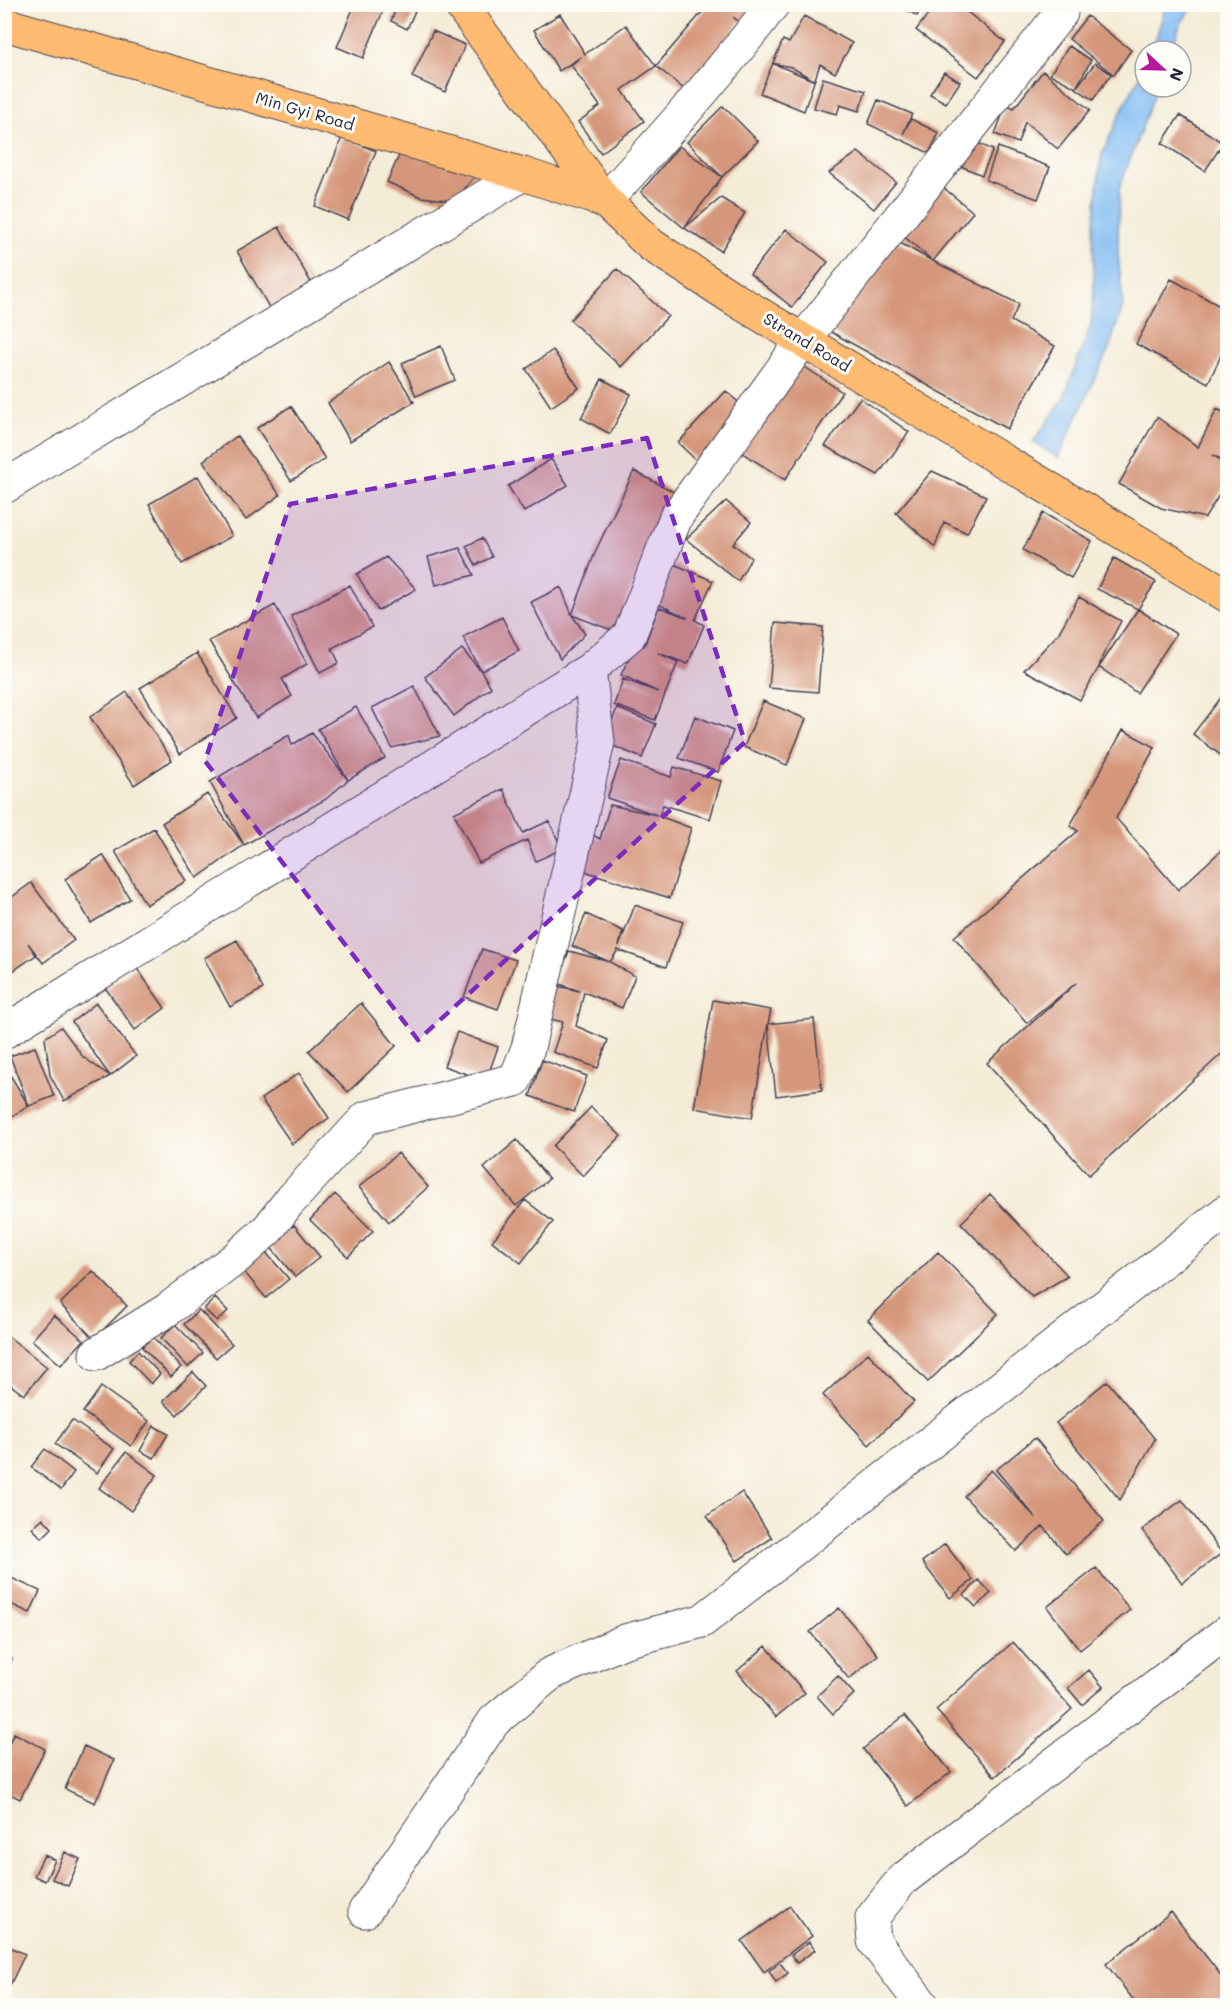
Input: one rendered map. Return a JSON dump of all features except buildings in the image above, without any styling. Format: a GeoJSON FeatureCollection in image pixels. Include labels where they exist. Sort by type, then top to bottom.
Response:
{"type":"FeatureCollection","features":[{"type":"Feature","properties":{"kind":"main road","name":"Strand Road"},"geometry":{"type":"LineString","coordinates":[[460,4],[605,201],[651,245],[803,340],[1227,597]]}},
{"type":"Feature","properties":{"kind":"main road","name":"Min Gyi Road"},"geometry":{"type":"LineString","coordinates":[[4,24],[523,174],[605,201]]}},
{"type":"Feature","properties":{"kind":"street"},"geometry":{"type":"LineString","coordinates":[[605,201],[740,48],[773,4]]}},
{"type":"Feature","properties":{"kind":"street"},"geometry":{"type":"LineString","coordinates":[[4,1032],[589,670],[629,636],[676,517],[803,340],[1061,13]]}},
{"type":"Feature","properties":{"kind":"street"},"geometry":{"type":"LineString","coordinates":[[4,487],[523,174]]}},
{"type":"Feature","properties":{"kind":"street"},"geometry":{"type":"LineString","coordinates":[[96,1354],[167,1310],[236,1258],[268,1229],[288,1203],[366,1118],[515,1080],[528,1048],[598,742],[589,670]]}},
{"type":"Feature","properties":{"kind":"street"},"geometry":{"type":"LineString","coordinates":[[365,1911],[494,1721],[550,1674],[625,1641],[702,1621],[1227,1210]]}},
{"type":"Feature","properties":{"kind":"street"},"geometry":{"type":"LineString","coordinates":[[923,2006],[874,1941],[872,1918],[902,1880],[1227,1631]]}},
{"type":"Feature","properties":{"kind":"highlighted area"},"geometry":{"type":"Polygon","coordinates":[[[647,438],[745,742],[418,1040],[205,761],[290,504],[647,438]]]}},
{"type":"Feature","properties":{"kind":"water"},"geometry":{"type":"Polygon","coordinates":[[[1166,5],[1193,5],[1180,25],[1175,39],[1156,39],[1166,5]]]}},
{"type":"Feature","properties":{"kind":"water"},"geometry":{"type":"Polygon","coordinates":[[[1133,89],[1133,99],[1153,99],[1119,189],[1118,253],[1123,305],[1110,346],[1058,458],[1033,442],[1063,400],[1091,324],[1094,289],[1093,234],[1101,157],[1133,89]]]}}]}
